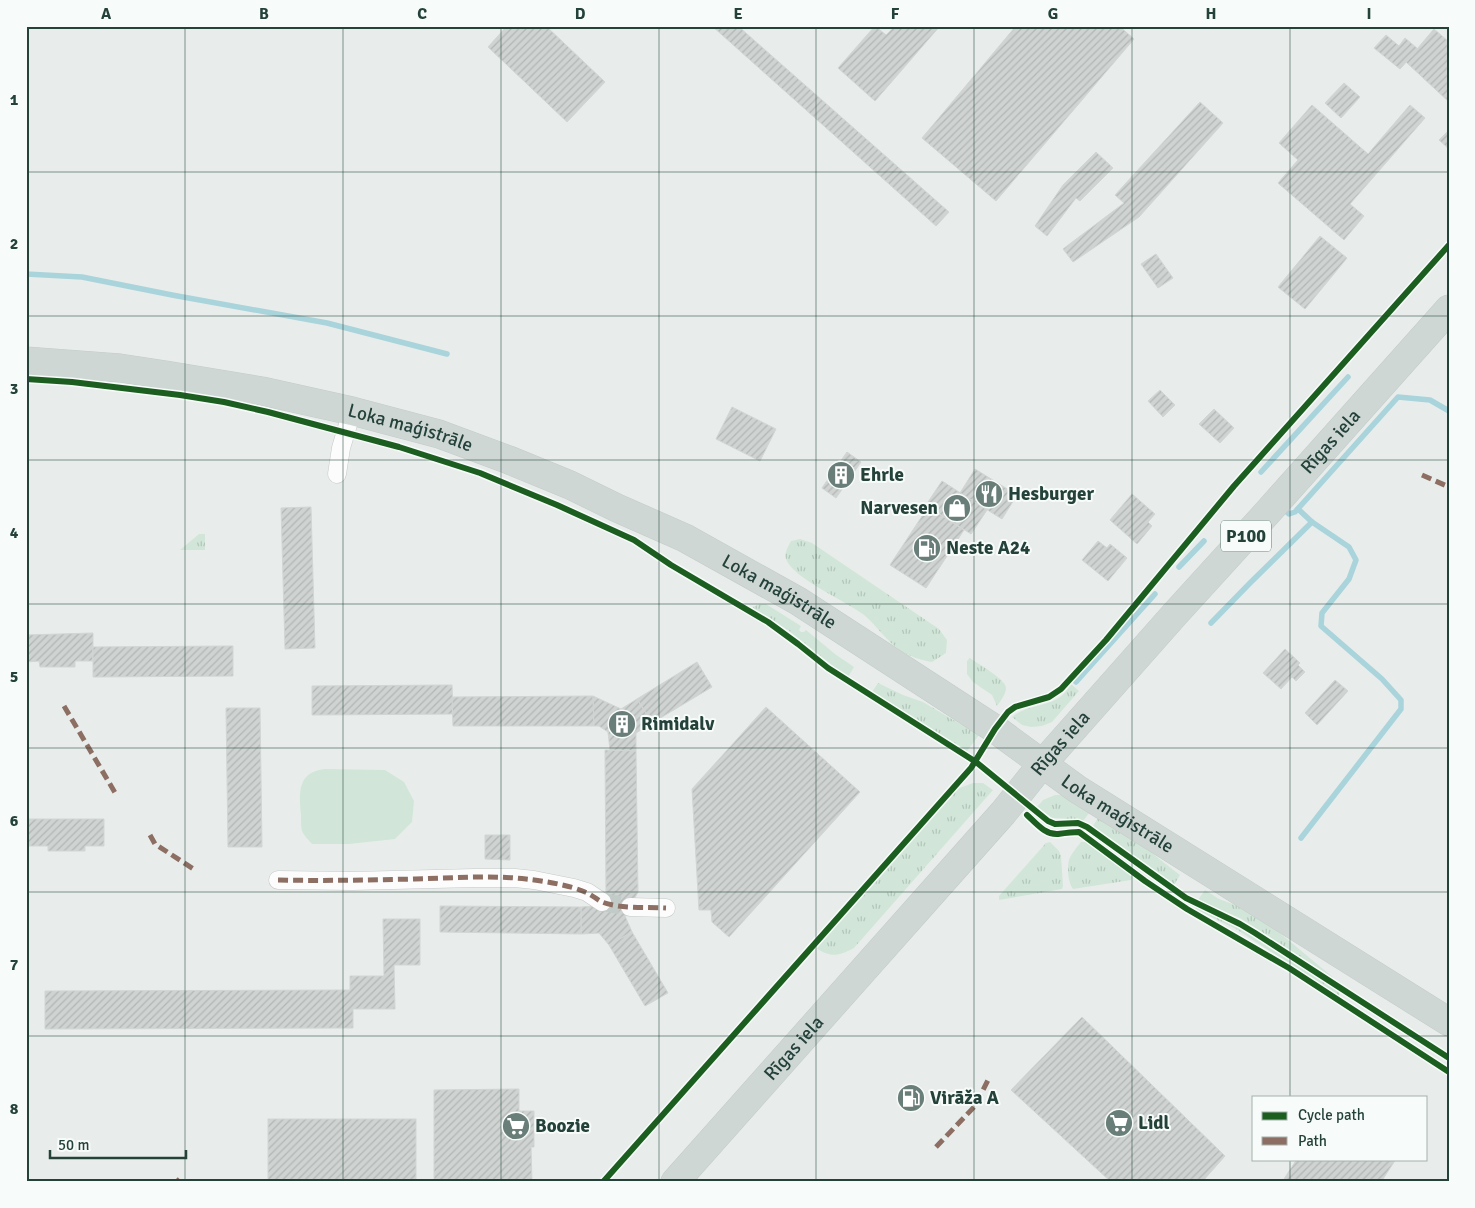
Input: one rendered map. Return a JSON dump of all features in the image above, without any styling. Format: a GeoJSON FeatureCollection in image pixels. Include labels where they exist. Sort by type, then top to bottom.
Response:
{"type":"FeatureCollection","features":[{"type":"Feature","properties":{"kind":"main road","name":"Rīgas iela"},"geometry":{"type":"LineString","coordinates":[[675,1182],[996,820],[1043,763],[1168,621],[1267,514],[1449,309]]}},
{"type":"Feature","properties":{"kind":"main road","name":"Loka maģistrāle"},"geometry":{"type":"LineString","coordinates":[[26,361],[120,368],[262,391],[352,411],[439,434],[570,485],[685,538],[798,601],[995,729],[1108,809],[1449,1022]]}},
{"type":"Feature","properties":{"kind":"street"},"geometry":{"type":"LineString","coordinates":[[337,474],[340,448],[352,411]]}},
{"type":"Feature","properties":{"kind":"street"},"geometry":{"type":"LineString","coordinates":[[278,880],[352,881],[515,878],[574,888],[586,892],[602,902]]}},
{"type":"Feature","properties":{"kind":"street"},"geometry":{"type":"LineString","coordinates":[[630,907],[666,908]]}},
{"type":"Feature","properties":{"kind":"green space"},"geometry":{"type":"Polygon","coordinates":[[[199,534],[205,534],[205,550],[180,550],[199,534]]]}},
{"type":"Feature","properties":{"kind":"green space"},"geometry":{"type":"Polygon","coordinates":[[[800,539],[812,543],[939,629],[947,640],[946,653],[932,662],[908,655],[890,642],[864,615],[798,574],[790,566],[786,559],[786,554],[791,541],[800,539]]]}},
{"type":"Feature","properties":{"kind":"green space"},"geometry":{"type":"Polygon","coordinates":[[[766,604],[801,626],[799,630],[801,632],[806,630],[854,667],[848,677],[788,630],[754,609],[753,607],[766,604]]]}},
{"type":"Feature","properties":{"kind":"green space"},"geometry":{"type":"Polygon","coordinates":[[[970,658],[997,676],[1005,684],[1005,693],[997,706],[992,695],[973,682],[967,674],[967,661],[970,658]]]}},
{"type":"Feature","properties":{"kind":"green space"},"geometry":{"type":"Polygon","coordinates":[[[878,683],[923,702],[979,735],[967,751],[872,692],[878,683]]]}},
{"type":"Feature","properties":{"kind":"green space"},"geometry":{"type":"Polygon","coordinates":[[[1071,684],[1079,691],[1052,722],[1042,726],[1031,727],[1022,725],[1012,717],[1022,711],[1057,699],[1063,695],[1071,684]]]}},
{"type":"Feature","properties":{"kind":"green space"},"geometry":{"type":"Polygon","coordinates":[[[325,769],[385,770],[404,782],[414,801],[412,822],[395,839],[349,844],[312,844],[302,831],[300,792],[309,774],[325,769]]]}},
{"type":"Feature","properties":{"kind":"green space"},"geometry":{"type":"Polygon","coordinates":[[[973,783],[983,783],[993,790],[854,948],[844,953],[831,955],[816,948],[957,789],[973,783]]]}},
{"type":"Feature","properties":{"kind":"green space"},"geometry":{"type":"Polygon","coordinates":[[[1055,795],[1068,795],[1093,808],[1083,821],[1052,818],[1037,807],[1043,800],[1055,795]]]}},
{"type":"Feature","properties":{"kind":"green space"},"geometry":{"type":"Polygon","coordinates":[[[1101,813],[1180,875],[1174,885],[1093,829],[1101,813]]]}},
{"type":"Feature","properties":{"kind":"green space"},"geometry":{"type":"Polygon","coordinates":[[[1050,842],[1059,851],[1061,856],[1062,889],[999,900],[999,896],[1046,843],[1050,842]]]}},
{"type":"Feature","properties":{"kind":"green space"},"geometry":{"type":"Polygon","coordinates":[[[1081,842],[1086,842],[1133,876],[1131,880],[1073,889],[1069,879],[1068,863],[1071,855],[1081,842]]]}},
{"type":"Feature","properties":{"kind":"green space"},"geometry":{"type":"Polygon","coordinates":[[[1205,890],[1219,899],[1249,910],[1263,919],[1335,979],[1240,918],[1198,900],[1205,890]]]}},
{"type":"Feature","properties":{"kind":"green space"},"geometry":{"type":"Polygon","coordinates":[[[1196,908],[1236,925],[1339,991],[1339,996],[1236,929],[1196,908]]]}},
{"type":"Feature","properties":{"kind":"building"},"geometry":{"type":"Polygon","coordinates":[[[507,26],[546,26],[605,82],[567,122],[488,47],[507,26]]]}},
{"type":"Feature","properties":{"kind":"building"},"geometry":{"type":"Polygon","coordinates":[[[712,26],[738,26],[949,212],[936,226],[712,26]]]}},
{"type":"Feature","properties":{"kind":"building"},"geometry":{"type":"Polygon","coordinates":[[[875,26],[886,35],[895,26],[940,26],[875,101],[838,68],[875,26]]]}},
{"type":"Feature","properties":{"kind":"building"},"geometry":{"type":"Polygon","coordinates":[[[1016,26],[1119,26],[1134,39],[996,201],[922,138],[1016,26]]]}},
{"type":"Feature","properties":{"kind":"building"},"geometry":{"type":"Polygon","coordinates":[[[1434,29],[1449,42],[1449,102],[1406,62],[1434,29]]]}},
{"type":"Feature","properties":{"kind":"building"},"geometry":{"type":"Polygon","coordinates":[[[1386,35],[1399,46],[1405,38],[1418,49],[1400,69],[1374,48],[1386,35]]]}},
{"type":"Feature","properties":{"kind":"building"},"geometry":{"type":"Polygon","coordinates":[[[1344,83],[1360,97],[1341,118],[1325,103],[1344,83]]]}},
{"type":"Feature","properties":{"kind":"building"},"geometry":{"type":"Polygon","coordinates":[[[1200,102],[1223,123],[1139,217],[1073,262],[1063,249],[1124,203],[1115,195],[1200,102]]]}},
{"type":"Feature","properties":{"kind":"building"},"geometry":{"type":"Polygon","coordinates":[[[1312,105],[1368,154],[1410,105],[1425,118],[1350,204],[1364,216],[1344,240],[1278,183],[1298,160],[1279,143],[1312,105]]]}},
{"type":"Feature","properties":{"kind":"building"},"geometry":{"type":"Polygon","coordinates":[[[1449,130],[1449,149],[1439,140],[1449,130]]]}},
{"type":"Feature","properties":{"kind":"building"},"geometry":{"type":"Polygon","coordinates":[[[1096,152],[1113,168],[1080,201],[1076,198],[1047,236],[1035,226],[1063,185],[1096,152]]]}},
{"type":"Feature","properties":{"kind":"building"},"geometry":{"type":"Polygon","coordinates":[[[1320,236],[1347,258],[1305,309],[1278,287],[1320,236]]]}},
{"type":"Feature","properties":{"kind":"building"},"geometry":{"type":"Polygon","coordinates":[[[1156,254],[1173,278],[1158,288],[1141,264],[1156,254]]]}},
{"type":"Feature","properties":{"kind":"building"},"geometry":{"type":"Polygon","coordinates":[[[1160,390],[1175,405],[1163,417],[1148,401],[1160,390]]]}},
{"type":"Feature","properties":{"kind":"building"},"geometry":{"type":"Polygon","coordinates":[[[732,407],[776,429],[760,461],[716,439],[732,407]]]}},
{"type":"Feature","properties":{"kind":"building"},"geometry":{"type":"Polygon","coordinates":[[[1214,409],[1234,428],[1220,443],[1199,424],[1214,409]]]}},
{"type":"Feature","properties":{"kind":"building","name":"Ehrle"},"geometry":{"type":"Polygon","coordinates":[[[847,452],[861,462],[836,498],[822,488],[847,452]]]}},
{"type":"Feature","properties":{"kind":"building","name":"Hesburger"},"geometry":{"type":"Polygon","coordinates":[[[975,469],[1017,495],[1002,519],[960,493],[975,469]]]}},
{"type":"Feature","properties":{"kind":"building","name":"Narvesen"},"geometry":{"type":"Polygon","coordinates":[[[942,481],[987,510],[971,534],[928,507],[930,503],[928,502],[942,481]]]}},
{"type":"Feature","properties":{"kind":"building"},"geometry":{"type":"Polygon","coordinates":[[[1132,494],[1155,514],[1148,522],[1152,526],[1137,544],[1110,520],[1132,494]]]}},
{"type":"Feature","properties":{"kind":"building"},"geometry":{"type":"Polygon","coordinates":[[[311,507],[315,648],[285,649],[281,508],[311,507]]]}},
{"type":"Feature","properties":{"kind":"building","name":"Neste A24"},"geometry":{"type":"Polygon","coordinates":[[[928,507],[964,530],[926,588],[890,565],[928,507]]]}},
{"type":"Feature","properties":{"kind":"building"},"geometry":{"type":"Polygon","coordinates":[[[1098,541],[1107,548],[1110,544],[1127,558],[1108,581],[1082,560],[1098,541]]]}},
{"type":"Feature","properties":{"kind":"building"},"geometry":{"type":"Polygon","coordinates":[[[93,633],[93,661],[75,661],[75,667],[40,667],[39,661],[26,662],[26,635],[93,633]]]}},
{"type":"Feature","properties":{"kind":"building"},"geometry":{"type":"Polygon","coordinates":[[[233,646],[233,676],[93,677],[93,647],[233,646]]]}},
{"type":"Feature","properties":{"kind":"building"},"geometry":{"type":"Polygon","coordinates":[[[1285,649],[1300,663],[1298,665],[1305,672],[1296,681],[1292,677],[1281,689],[1263,673],[1285,649]]]}},
{"type":"Feature","properties":{"kind":"building"},"geometry":{"type":"Polygon","coordinates":[[[697,662],[712,687],[652,723],[637,699],[697,662]]]}},
{"type":"Feature","properties":{"kind":"building"},"geometry":{"type":"Polygon","coordinates":[[[1335,680],[1348,691],[1317,725],[1305,713],[1335,680]]]}},
{"type":"Feature","properties":{"kind":"building"},"geometry":{"type":"Polygon","coordinates":[[[452,685],[453,714],[312,715],[312,686],[452,685]]]}},
{"type":"Feature","properties":{"kind":"building"},"geometry":{"type":"Polygon","coordinates":[[[593,696],[594,726],[453,726],[452,697],[593,696]]]}},
{"type":"Feature","properties":{"kind":"building","name":"Rimidalv"},"geometry":{"type":"Polygon","coordinates":[[[593,696],[621,709],[637,699],[652,723],[636,733],[636,751],[610,750],[608,732],[599,726],[594,726],[593,696]]]}},
{"type":"Feature","properties":{"kind":"building"},"geometry":{"type":"Polygon","coordinates":[[[766,707],[860,792],[729,937],[712,922],[711,910],[699,910],[692,789],[766,707]]]}},
{"type":"Feature","properties":{"kind":"building"},"geometry":{"type":"Polygon","coordinates":[[[226,708],[260,708],[262,847],[228,847],[226,708]]]}},
{"type":"Feature","properties":{"kind":"building"},"geometry":{"type":"Polygon","coordinates":[[[605,750],[636,751],[638,892],[606,893],[605,750]]]}},
{"type":"Feature","properties":{"kind":"building"},"geometry":{"type":"Polygon","coordinates":[[[26,819],[104,819],[104,846],[85,846],[85,851],[48,851],[48,846],[26,846],[26,819]]]}},
{"type":"Feature","properties":{"kind":"building"},"geometry":{"type":"Polygon","coordinates":[[[485,835],[510,835],[510,860],[485,859],[485,835]]]}},
{"type":"Feature","properties":{"kind":"building"},"geometry":{"type":"Polygon","coordinates":[[[638,892],[625,916],[632,932],[609,945],[599,933],[581,934],[581,907],[599,906],[606,893],[638,892]]]}},
{"type":"Feature","properties":{"kind":"building"},"geometry":{"type":"Polygon","coordinates":[[[440,906],[581,907],[581,934],[440,932],[440,906]]]}},
{"type":"Feature","properties":{"kind":"building"},"geometry":{"type":"Polygon","coordinates":[[[383,919],[420,919],[420,965],[394,965],[395,1009],[353,1009],[353,1028],[45,1029],[45,991],[350,990],[350,976],[384,976],[383,919]]]}},
{"type":"Feature","properties":{"kind":"building"},"geometry":{"type":"Polygon","coordinates":[[[632,932],[668,993],[645,1006],[609,945],[632,932]]]}},
{"type":"Feature","properties":{"kind":"building","name":"Lidl"},"geometry":{"type":"Polygon","coordinates":[[[1082,1017],[1225,1156],[1202,1182],[1111,1182],[1011,1090],[1082,1017]]]}},
{"type":"Feature","properties":{"kind":"building"},"geometry":{"type":"Polygon","coordinates":[[[519,1089],[519,1111],[534,1111],[534,1147],[531,1147],[532,1182],[434,1182],[434,1090],[519,1089]]]}},
{"type":"Feature","properties":{"kind":"building"},"geometry":{"type":"Polygon","coordinates":[[[268,1119],[416,1119],[416,1182],[268,1182],[268,1119]]]}},
{"type":"Feature","properties":{"kind":"building"},"geometry":{"type":"Polygon","coordinates":[[[1296,1160],[1395,1160],[1381,1182],[1282,1182],[1296,1160]]]}},
{"type":"Feature","properties":{"kind":"waterway"},"geometry":{"type":"LineString","coordinates":[[26,274],[82,277],[327,323],[447,354]]}},
{"type":"Feature","properties":{"kind":"waterway"},"geometry":{"type":"LineString","coordinates":[[1261,472],[1348,377]]}},
{"type":"Feature","properties":{"kind":"waterway"},"geometry":{"type":"LineString","coordinates":[[1287,512],[1289,514],[1295,512],[1398,397],[1430,400],[1449,411]]}},
{"type":"Feature","properties":{"kind":"waterway"},"geometry":{"type":"LineString","coordinates":[[1298,509],[1312,522],[1349,547],[1356,560],[1349,579],[1322,613],[1321,626],[1382,679],[1401,700],[1401,709],[1301,838]]}},
{"type":"Feature","properties":{"kind":"waterway"},"geometry":{"type":"LineString","coordinates":[[1211,623],[1312,522]]}},
{"type":"Feature","properties":{"kind":"waterway"},"geometry":{"type":"LineString","coordinates":[[1179,567],[1204,541]]}},
{"type":"Feature","properties":{"kind":"waterway"},"geometry":{"type":"LineString","coordinates":[[1076,682],[1155,594]]}},
{"type":"Feature","properties":{"kind":"tunnel"},"geometry":{"type":"LineString","coordinates":[[602,902],[630,907]]}},
{"type":"Feature","properties":{"kind":"marked path"},"geometry":{"type":"LineString","coordinates":[[1422,475],[1449,487]]}},
{"type":"Feature","properties":{"kind":"marked path"},"geometry":{"type":"LineString","coordinates":[[64,706],[117,796]]}},
{"type":"Feature","properties":{"kind":"marked path"},"geometry":{"type":"LineString","coordinates":[[150,835],[155,844],[195,870]]}},
{"type":"Feature","properties":{"kind":"marked path"},"geometry":{"type":"LineString","coordinates":[[278,880],[512,878],[572,887],[609,904],[625,907],[666,908]]}},
{"type":"Feature","properties":{"kind":"marked path"},"geometry":{"type":"LineString","coordinates":[[936,1147],[975,1106],[988,1080]]}},
{"type":"Feature","properties":{"kind":"marked path"},"geometry":{"type":"LineString","coordinates":[[176,1179],[179,1182]]}},
{"type":"Feature","properties":{"kind":"cycle path"},"geometry":{"type":"LineString","coordinates":[[603,1182],[971,768],[1008,712],[1015,707],[1049,697],[1061,689],[1106,640],[1234,486],[1449,245]]}},
{"type":"Feature","properties":{"kind":"cycle path"},"geometry":{"type":"LineString","coordinates":[[26,379],[72,382],[180,395],[268,412],[399,447],[480,473],[634,540],[671,565],[768,622],[828,668],[976,762],[1048,821],[1055,824],[1078,823],[1087,827],[1186,898],[1255,933],[1449,1058]]}},
{"type":"Feature","properties":{"kind":"cycle path"},"geometry":{"type":"LineString","coordinates":[[1027,815],[1049,833],[1079,832],[1145,881],[1187,909],[1289,968],[1449,1072]]}},
{"type":"Feature","properties":{"kind":"place","name":"Ehrle"},"geometry":{"type":"Point","coordinates":[841,475]}},
{"type":"Feature","properties":{"kind":"place","name":"Hesburger"},"geometry":{"type":"Point","coordinates":[989,494]}},
{"type":"Feature","properties":{"kind":"place","name":"Narvesen"},"geometry":{"type":"Point","coordinates":[957,508]}},
{"type":"Feature","properties":{"kind":"place","name":"Neste A24"},"geometry":{"type":"Point","coordinates":[927,548]}},
{"type":"Feature","properties":{"kind":"place","name":"Rimidalv"},"geometry":{"type":"Point","coordinates":[622,724]}},
{"type":"Feature","properties":{"kind":"place","name":"Virāža A"},"geometry":{"type":"Point","coordinates":[911,1098]}},
{"type":"Feature","properties":{"kind":"place","name":"Lidl"},"geometry":{"type":"Point","coordinates":[1119,1123]}},
{"type":"Feature","properties":{"kind":"place","name":"Boozie"},"geometry":{"type":"Point","coordinates":[516,1126]}}]}
